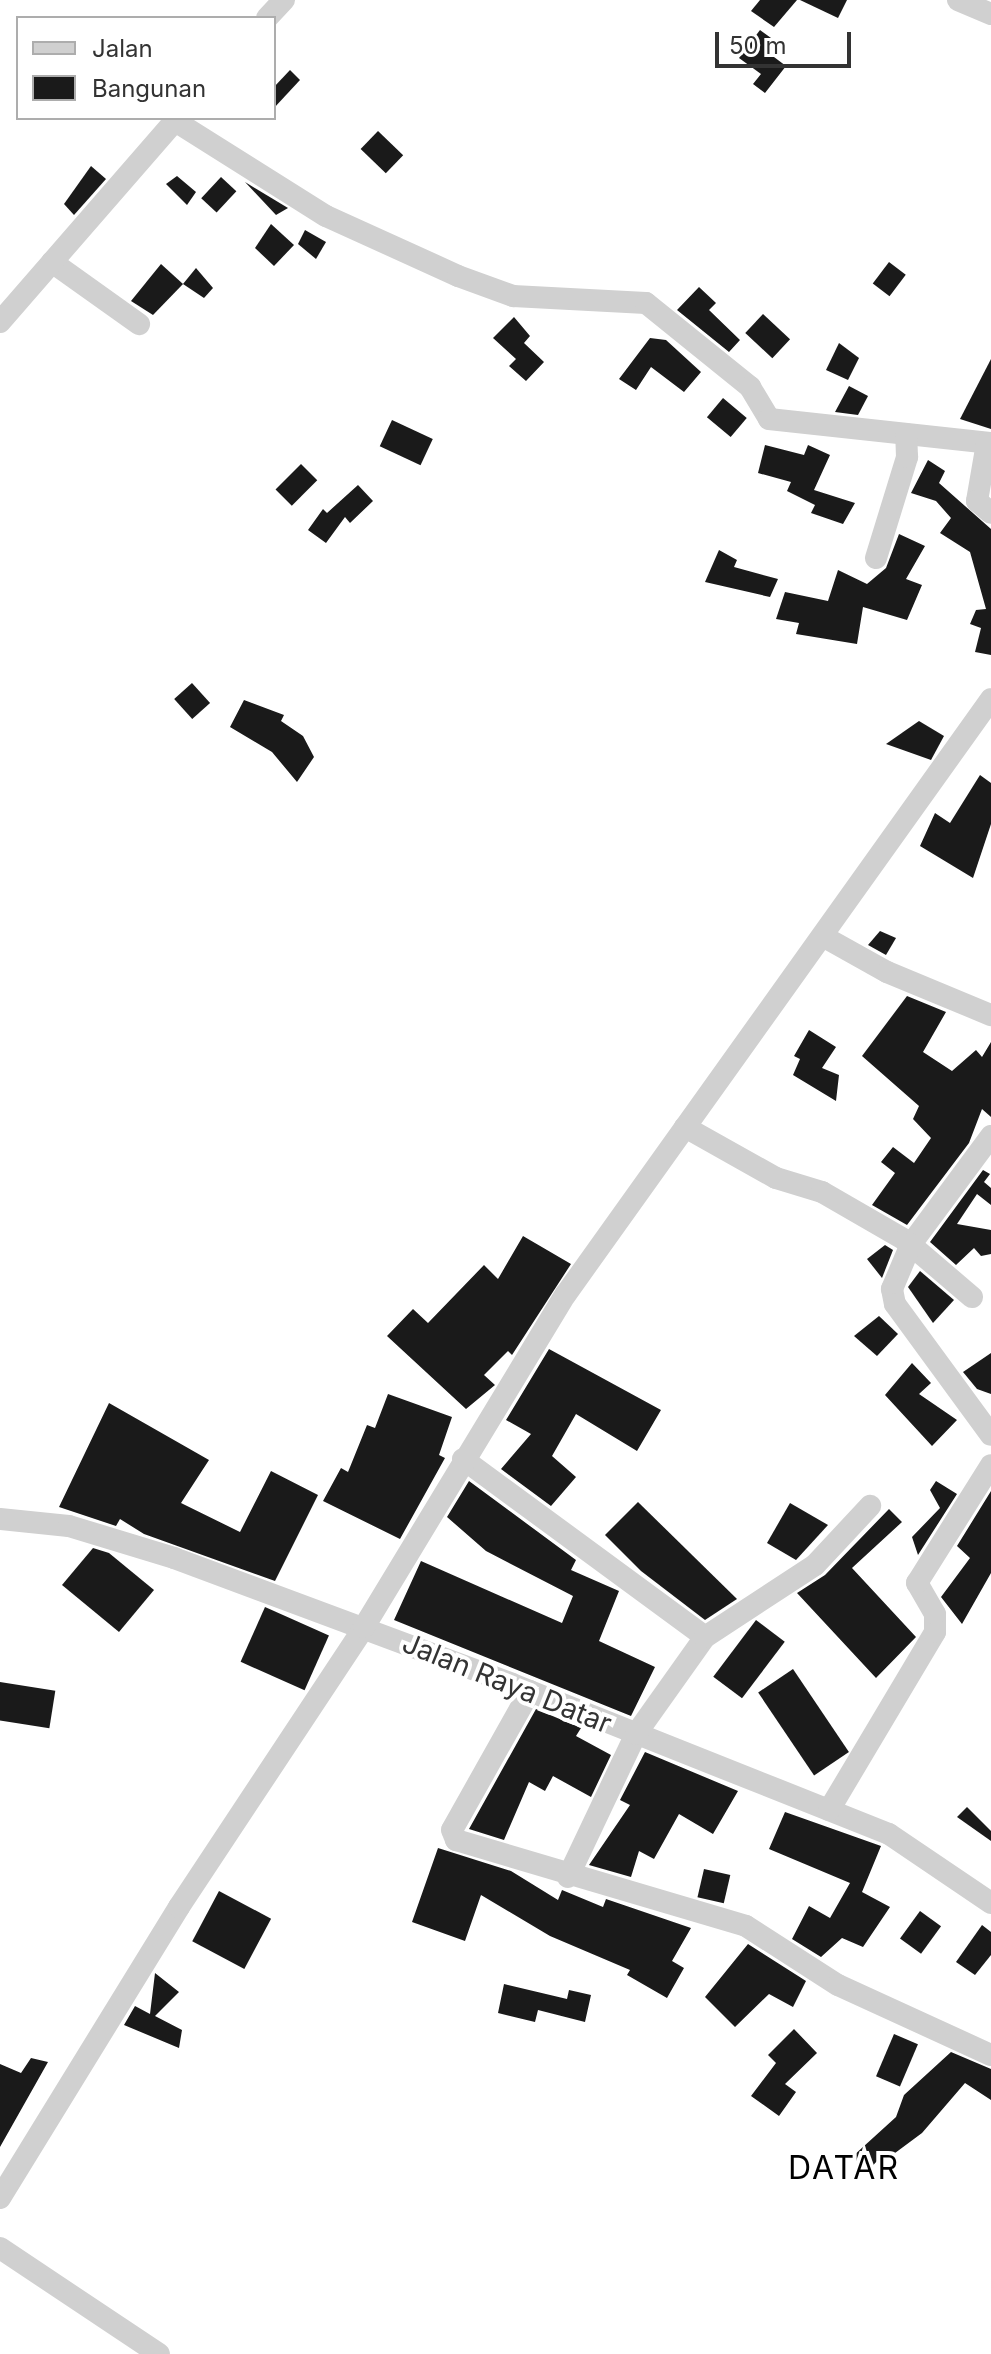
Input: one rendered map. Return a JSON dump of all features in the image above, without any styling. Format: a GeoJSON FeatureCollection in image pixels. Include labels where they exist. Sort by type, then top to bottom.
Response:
{"type":"FeatureCollection","features":[{"type":"Feature","properties":{"kind":"street"},"geometry":{"type":"LineString","coordinates":[[269,16],[284,0]]}},
{"type":"Feature","properties":{"kind":"street"},"geometry":{"type":"LineString","coordinates":[[958,0],[991,14]]}},
{"type":"Feature","properties":{"kind":"street"},"geometry":{"type":"LineString","coordinates":[[0,322],[175,120]]}},
{"type":"Feature","properties":{"kind":"street"},"geometry":{"type":"LineString","coordinates":[[178,120],[337,222],[458,276],[513,296],[646,303],[750,387],[769,419],[989,443],[977,501],[991,513]]}},
{"type":"Feature","properties":{"kind":"street"},"geometry":{"type":"LineString","coordinates":[[52,262],[139,324]]}},
{"type":"Feature","properties":{"kind":"street"},"geometry":{"type":"LineString","coordinates":[[876,558],[907,457],[906,434]]}},
{"type":"Feature","properties":{"kind":"street"},"geometry":{"type":"LineString","coordinates":[[0,2198],[364,1627],[463,1459],[566,1294],[826,938],[991,699]]}},
{"type":"Feature","properties":{"kind":"street"},"geometry":{"type":"LineString","coordinates":[[826,938],[887,972],[991,1015]]}},
{"type":"Feature","properties":{"kind":"street"},"geometry":{"type":"LineString","coordinates":[[685,1127],[776,1178],[822,1192],[911,1244],[972,1297]]}},
{"type":"Feature","properties":{"kind":"street"},"geometry":{"type":"LineString","coordinates":[[991,1136],[911,1244],[892,1289],[895,1304],[991,1435]]}},
{"type":"Feature","properties":{"kind":"street"},"geometry":{"type":"LineString","coordinates":[[463,1459],[705,1637]]}},
{"type":"Feature","properties":{"kind":"street"},"geometry":{"type":"LineString","coordinates":[[829,1810],[935,1632],[935,1614],[917,1583],[991,1465]]}},
{"type":"Feature","properties":{"kind":"street"},"geometry":{"type":"LineString","coordinates":[[568,1877],[636,1734],[705,1637],[815,1565],[870,1506]]}},
{"type":"Feature","properties":{"kind":"street","name":"Jalan Raya Datar"},"geometry":{"type":"LineString","coordinates":[[0,1519],[69,1526],[364,1627],[530,1691],[889,1834],[991,1903]]}},
{"type":"Feature","properties":{"kind":"street"},"geometry":{"type":"LineString","coordinates":[[530,1691],[451,1834],[568,1877],[746,1926],[838,1985],[991,2055]]}},
{"type":"Feature","properties":{"kind":"street"},"geometry":{"type":"LineString","coordinates":[[0,2248],[159,2354]]}},
{"type":"Feature","properties":{"kind":"building"},"geometry":{"type":"Polygon","coordinates":[[[760,0],[797,0],[774,27],[751,11],[760,0]]]}},
{"type":"Feature","properties":{"kind":"building"},"geometry":{"type":"Polygon","coordinates":[[[800,0],[847,0],[838,18],[800,0]]]}},
{"type":"Feature","properties":{"kind":"building"},"geometry":{"type":"Polygon","coordinates":[[[760,30],[778,43],[770,54],[786,66],[765,93],[753,84],[761,74],[739,58],[760,30]]]}},
{"type":"Feature","properties":{"kind":"building"},"geometry":{"type":"Polygon","coordinates":[[[290,70],[300,80],[276,106],[276,85],[290,70]]]}},
{"type":"Feature","properties":{"kind":"building"},"geometry":{"type":"Polygon","coordinates":[[[378,131],[403,155],[386,173],[361,149],[378,131]]]}},
{"type":"Feature","properties":{"kind":"building"},"geometry":{"type":"Polygon","coordinates":[[[91,166],[106,179],[74,215],[64,204],[91,166]]]}},
{"type":"Feature","properties":{"kind":"building"},"geometry":{"type":"Polygon","coordinates":[[[177,176],[196,192],[187,205],[166,184],[177,176]]]}},
{"type":"Feature","properties":{"kind":"building"},"geometry":{"type":"Polygon","coordinates":[[[221,177],[236,191],[217,213],[201,198],[221,177]]]}},
{"type":"Feature","properties":{"kind":"building"},"geometry":{"type":"Polygon","coordinates":[[[245,182],[288,208],[276,215],[245,182]]]}},
{"type":"Feature","properties":{"kind":"building"},"geometry":{"type":"Polygon","coordinates":[[[271,224],[294,245],[274,266],[255,248],[271,224]]]}},
{"type":"Feature","properties":{"kind":"building"},"geometry":{"type":"Polygon","coordinates":[[[305,230],[326,242],[316,259],[298,244],[305,230]]]}},
{"type":"Feature","properties":{"kind":"building"},"geometry":{"type":"Polygon","coordinates":[[[889,262],[906,275],[890,296],[873,284],[889,262]]]}},
{"type":"Feature","properties":{"kind":"building"},"geometry":{"type":"Polygon","coordinates":[[[161,264],[183,284],[153,315],[131,301],[161,264]]]}},
{"type":"Feature","properties":{"kind":"building"},"geometry":{"type":"Polygon","coordinates":[[[196,268],[213,288],[204,298],[183,284],[196,268]]]}},
{"type":"Feature","properties":{"kind":"building"},"geometry":{"type":"Polygon","coordinates":[[[699,287],[716,303],[709,310],[740,340],[729,352],[677,310],[699,287]]]}},
{"type":"Feature","properties":{"kind":"building"},"geometry":{"type":"Polygon","coordinates":[[[763,314],[790,339],[772,358],[745,333],[763,314]]]}},
{"type":"Feature","properties":{"kind":"building"},"geometry":{"type":"Polygon","coordinates":[[[514,317],[530,336],[524,343],[544,362],[526,381],[509,366],[516,359],[493,338],[514,317]]]}},
{"type":"Feature","properties":{"kind":"building"},"geometry":{"type":"Polygon","coordinates":[[[650,338],[666,340],[701,372],[684,392],[651,367],[636,390],[619,379],[650,338]]]}},
{"type":"Feature","properties":{"kind":"building"},"geometry":{"type":"Polygon","coordinates":[[[839,343],[859,358],[848,380],[826,370],[839,343]]]}},
{"type":"Feature","properties":{"kind":"building"},"geometry":{"type":"Polygon","coordinates":[[[991,359],[991,429],[960,419],[991,359]]]}},
{"type":"Feature","properties":{"kind":"building"},"geometry":{"type":"Polygon","coordinates":[[[849,386],[868,396],[858,415],[835,412],[849,386]]]}},
{"type":"Feature","properties":{"kind":"building"},"geometry":{"type":"Polygon","coordinates":[[[723,398],[747,418],[731,437],[707,417],[723,398]]]}},
{"type":"Feature","properties":{"kind":"building"},"geometry":{"type":"Polygon","coordinates":[[[392,420],[433,439],[421,465],[380,446],[392,420]]]}},
{"type":"Feature","properties":{"kind":"building"},"geometry":{"type":"Polygon","coordinates":[[[765,445],[804,455],[808,445],[830,455],[814,490],[855,503],[843,524],[811,513],[815,505],[787,491],[791,482],[758,473],[765,445]]]}},
{"type":"Feature","properties":{"kind":"building"},"geometry":{"type":"Polygon","coordinates":[[[928,460],[945,471],[939,483],[991,529],[991,655],[975,652],[981,628],[970,624],[976,610],[986,609],[970,552],[940,533],[951,518],[936,501],[911,493],[928,460]]]}},
{"type":"Feature","properties":{"kind":"building"},"geometry":{"type":"Polygon","coordinates":[[[301,464],[317,480],[292,506],[276,489],[301,464]]]}},
{"type":"Feature","properties":{"kind":"building"},"geometry":{"type":"Polygon","coordinates":[[[358,485],[373,501],[350,523],[345,517],[326,543],[308,530],[323,509],[327,513],[358,485]]]}},
{"type":"Feature","properties":{"kind":"building"},"geometry":{"type":"Polygon","coordinates":[[[899,534],[925,546],[906,579],[922,585],[907,620],[863,607],[857,644],[796,634],[799,623],[776,619],[785,592],[828,601],[838,570],[867,584],[886,568],[899,534]]]}},
{"type":"Feature","properties":{"kind":"building"},"geometry":{"type":"Polygon","coordinates":[[[719,550],[737,560],[734,567],[778,579],[770,597],[705,582],[719,550]]]}},
{"type":"Feature","properties":{"kind":"building"},"geometry":{"type":"Polygon","coordinates":[[[192,683],[210,703],[192,719],[174,699],[192,683]]]}},
{"type":"Feature","properties":{"kind":"building"},"geometry":{"type":"Polygon","coordinates":[[[244,700],[284,715],[281,721],[303,736],[314,757],[297,782],[272,752],[230,727],[244,700]]]}},
{"type":"Feature","properties":{"kind":"building"},"geometry":{"type":"Polygon","coordinates":[[[919,721],[944,736],[931,760],[886,744],[919,721]]]}},
{"type":"Feature","properties":{"kind":"building"},"geometry":{"type":"Polygon","coordinates":[[[980,775],[991,783],[991,824],[973,878],[920,846],[935,813],[950,823],[980,775]]]}},
{"type":"Feature","properties":{"kind":"building"},"geometry":{"type":"Polygon","coordinates":[[[880,931],[896,938],[886,955],[868,945],[880,931]]]}},
{"type":"Feature","properties":{"kind":"building"},"geometry":{"type":"Polygon","coordinates":[[[907,996],[946,1012],[923,1052],[952,1071],[976,1050],[982,1057],[991,1042],[991,1117],[982,1109],[969,1143],[907,1225],[872,1205],[895,1173],[881,1162],[893,1147],[914,1163],[931,1138],[913,1119],[919,1106],[862,1056],[907,996]]]}},
{"type":"Feature","properties":{"kind":"building"},"geometry":{"type":"Polygon","coordinates":[[[809,1030],[836,1047],[822,1068],[839,1075],[836,1101],[793,1075],[800,1059],[794,1056],[809,1030]]]}},
{"type":"Feature","properties":{"kind":"building"},"geometry":{"type":"Polygon","coordinates":[[[983,1170],[990,1174],[984,1182],[991,1188],[991,1205],[977,1194],[957,1224],[991,1230],[991,1254],[981,1256],[974,1248],[956,1265],[930,1242],[983,1170]]]}},
{"type":"Feature","properties":{"kind":"building"},"geometry":{"type":"Polygon","coordinates":[[[523,1236],[571,1264],[512,1355],[508,1351],[484,1375],[495,1385],[466,1409],[387,1336],[413,1309],[428,1323],[484,1265],[498,1279],[523,1236]]]}},
{"type":"Feature","properties":{"kind":"building"},"geometry":{"type":"Polygon","coordinates":[[[885,1245],[893,1250],[882,1278],[867,1259],[885,1245]]]}},
{"type":"Feature","properties":{"kind":"building"},"geometry":{"type":"Polygon","coordinates":[[[920,1271],[954,1300],[933,1323],[908,1287],[920,1271]]]}},
{"type":"Feature","properties":{"kind":"building"},"geometry":{"type":"Polygon","coordinates":[[[879,1316],[898,1334],[877,1356],[854,1336],[879,1316]]]}},
{"type":"Feature","properties":{"kind":"building"},"geometry":{"type":"Polygon","coordinates":[[[549,1349],[661,1410],[637,1451],[576,1414],[552,1456],[576,1477],[551,1506],[501,1469],[531,1434],[506,1420],[549,1349]]]}},
{"type":"Feature","properties":{"kind":"building"},"geometry":{"type":"Polygon","coordinates":[[[991,1353],[991,1394],[977,1389],[963,1372],[991,1353]]]}},
{"type":"Feature","properties":{"kind":"building"},"geometry":{"type":"Polygon","coordinates":[[[912,1363],[931,1383],[919,1394],[957,1420],[932,1446],[885,1395],[912,1363]]]}},
{"type":"Feature","properties":{"kind":"building"},"geometry":{"type":"Polygon","coordinates":[[[388,1394],[452,1417],[439,1455],[445,1458],[400,1539],[323,1501],[341,1468],[348,1472],[367,1425],[375,1428],[388,1394]]]}},
{"type":"Feature","properties":{"kind":"building"},"geometry":{"type":"Polygon","coordinates":[[[109,1403],[209,1460],[181,1503],[240,1532],[271,1471],[318,1495],[275,1581],[144,1534],[120,1519],[116,1526],[59,1507],[109,1403]]]}},
{"type":"Feature","properties":{"kind":"building"},"geometry":{"type":"Polygon","coordinates":[[[469,1481],[576,1560],[571,1570],[619,1591],[599,1641],[655,1667],[631,1716],[394,1620],[421,1561],[562,1623],[573,1596],[486,1551],[447,1517],[469,1481]]]}},
{"type":"Feature","properties":{"kind":"building"},"geometry":{"type":"Polygon","coordinates":[[[936,1481],[957,1494],[918,1555],[912,1537],[940,1508],[930,1490],[936,1481]]]}},
{"type":"Feature","properties":{"kind":"building"},"geometry":{"type":"Polygon","coordinates":[[[991,1491],[991,1573],[962,1624],[941,1597],[970,1558],[957,1546],[991,1491]]]}},
{"type":"Feature","properties":{"kind":"building"},"geometry":{"type":"Polygon","coordinates":[[[638,1502],[737,1599],[705,1620],[641,1571],[605,1535],[638,1502]]]}},
{"type":"Feature","properties":{"kind":"building"},"geometry":{"type":"Polygon","coordinates":[[[790,1503],[828,1525],[796,1560],[767,1543],[790,1503]]]}},
{"type":"Feature","properties":{"kind":"building"},"geometry":{"type":"Polygon","coordinates":[[[889,1509],[902,1522],[852,1568],[916,1637],[876,1678],[797,1593],[825,1575],[889,1509]]]}},
{"type":"Feature","properties":{"kind":"building"},"geometry":{"type":"Polygon","coordinates":[[[93,1548],[109,1553],[154,1590],[119,1632],[62,1585],[93,1548]]]}},
{"type":"Feature","properties":{"kind":"building"},"geometry":{"type":"Polygon","coordinates":[[[265,1607],[329,1635],[305,1690],[241,1662],[265,1607]]]}},
{"type":"Feature","properties":{"kind":"building"},"geometry":{"type":"Polygon","coordinates":[[[756,1620],[785,1642],[742,1698],[713,1677],[756,1620]]]}},
{"type":"Feature","properties":{"kind":"building"},"geometry":{"type":"Polygon","coordinates":[[[793,1669],[849,1752],[814,1775],[758,1692],[793,1669]]]}},
{"type":"Feature","properties":{"kind":"building"},"geometry":{"type":"Polygon","coordinates":[[[0,1682],[55,1691],[49,1728],[0,1720],[0,1682]]]}},
{"type":"Feature","properties":{"kind":"building"},"geometry":{"type":"Polygon","coordinates":[[[536,1709],[581,1728],[576,1736],[611,1755],[591,1797],[553,1776],[545,1791],[529,1782],[504,1840],[469,1829],[536,1709]]]}},
{"type":"Feature","properties":{"kind":"building"},"geometry":{"type":"Polygon","coordinates":[[[645,1752],[738,1791],[713,1834],[679,1814],[654,1859],[639,1851],[631,1877],[589,1865],[630,1805],[620,1800],[645,1752]]]}},
{"type":"Feature","properties":{"kind":"building"},"geometry":{"type":"Polygon","coordinates":[[[967,1807],[991,1831],[991,1841],[957,1817],[967,1807]]]}},
{"type":"Feature","properties":{"kind":"building"},"geometry":{"type":"Polygon","coordinates":[[[785,1812],[881,1846],[862,1892],[890,1907],[863,1947],[842,1938],[821,1957],[792,1939],[809,1906],[830,1918],[850,1883],[769,1849],[785,1812]]]}},
{"type":"Feature","properties":{"kind":"building"},"geometry":{"type":"Polygon","coordinates":[[[438,1848],[511,1871],[558,1900],[562,1890],[603,1907],[606,1899],[691,1928],[672,1961],[684,1968],[667,1998],[627,1975],[630,1970],[550,1936],[481,1895],[465,1941],[412,1922],[438,1848]]]}},
{"type":"Feature","properties":{"kind":"building"},"geometry":{"type":"Polygon","coordinates":[[[704,1869],[730,1875],[724,1903],[697,1897],[704,1869]]]}},
{"type":"Feature","properties":{"kind":"building"},"geometry":{"type":"Polygon","coordinates":[[[219,1891],[271,1919],[244,1969],[192,1941],[219,1891]]]}},
{"type":"Feature","properties":{"kind":"building"},"geometry":{"type":"Polygon","coordinates":[[[920,1911],[941,1926],[921,1954],[900,1939],[920,1911]]]}},
{"type":"Feature","properties":{"kind":"building"},"geometry":{"type":"Polygon","coordinates":[[[982,1925],[991,1932],[991,1955],[975,1975],[956,1962],[982,1925]]]}},
{"type":"Feature","properties":{"kind":"building"},"geometry":{"type":"Polygon","coordinates":[[[748,1944],[806,1981],[793,2007],[769,1994],[735,2027],[705,1997],[748,1944]]]}},
{"type":"Feature","properties":{"kind":"building"},"geometry":{"type":"Polygon","coordinates":[[[155,1973],[179,1992],[155,2016],[182,2030],[179,2048],[124,2025],[135,2006],[150,2014],[155,1973]]]}},
{"type":"Feature","properties":{"kind":"building"},"geometry":{"type":"Polygon","coordinates":[[[504,1984],[567,1999],[569,1990],[591,1995],[585,2022],[538,2010],[535,2022],[498,2013],[504,1984]]]}},
{"type":"Feature","properties":{"kind":"building"},"geometry":{"type":"Polygon","coordinates":[[[794,2029],[817,2053],[785,2084],[796,2092],[779,2116],[751,2096],[776,2063],[768,2055],[794,2029]]]}},
{"type":"Feature","properties":{"kind":"building"},"geometry":{"type":"Polygon","coordinates":[[[894,2034],[918,2044],[900,2087],[876,2076],[894,2034]]]}},
{"type":"Feature","properties":{"kind":"building"},"geometry":{"type":"Polygon","coordinates":[[[951,2052],[991,2069],[991,2100],[965,2083],[922,2133],[891,2156],[886,2151],[868,2171],[852,2157],[896,2117],[904,2095],[951,2052]]]}},
{"type":"Feature","properties":{"kind":"building"},"geometry":{"type":"Polygon","coordinates":[[[31,2058],[48,2062],[0,2147],[0,2064],[21,2073],[31,2058]]]}},
{"type":"Feature","properties":{"kind":"district","name":"DATAR"},"geometry":{"type":"Point","coordinates":[844,2168]}}]}
